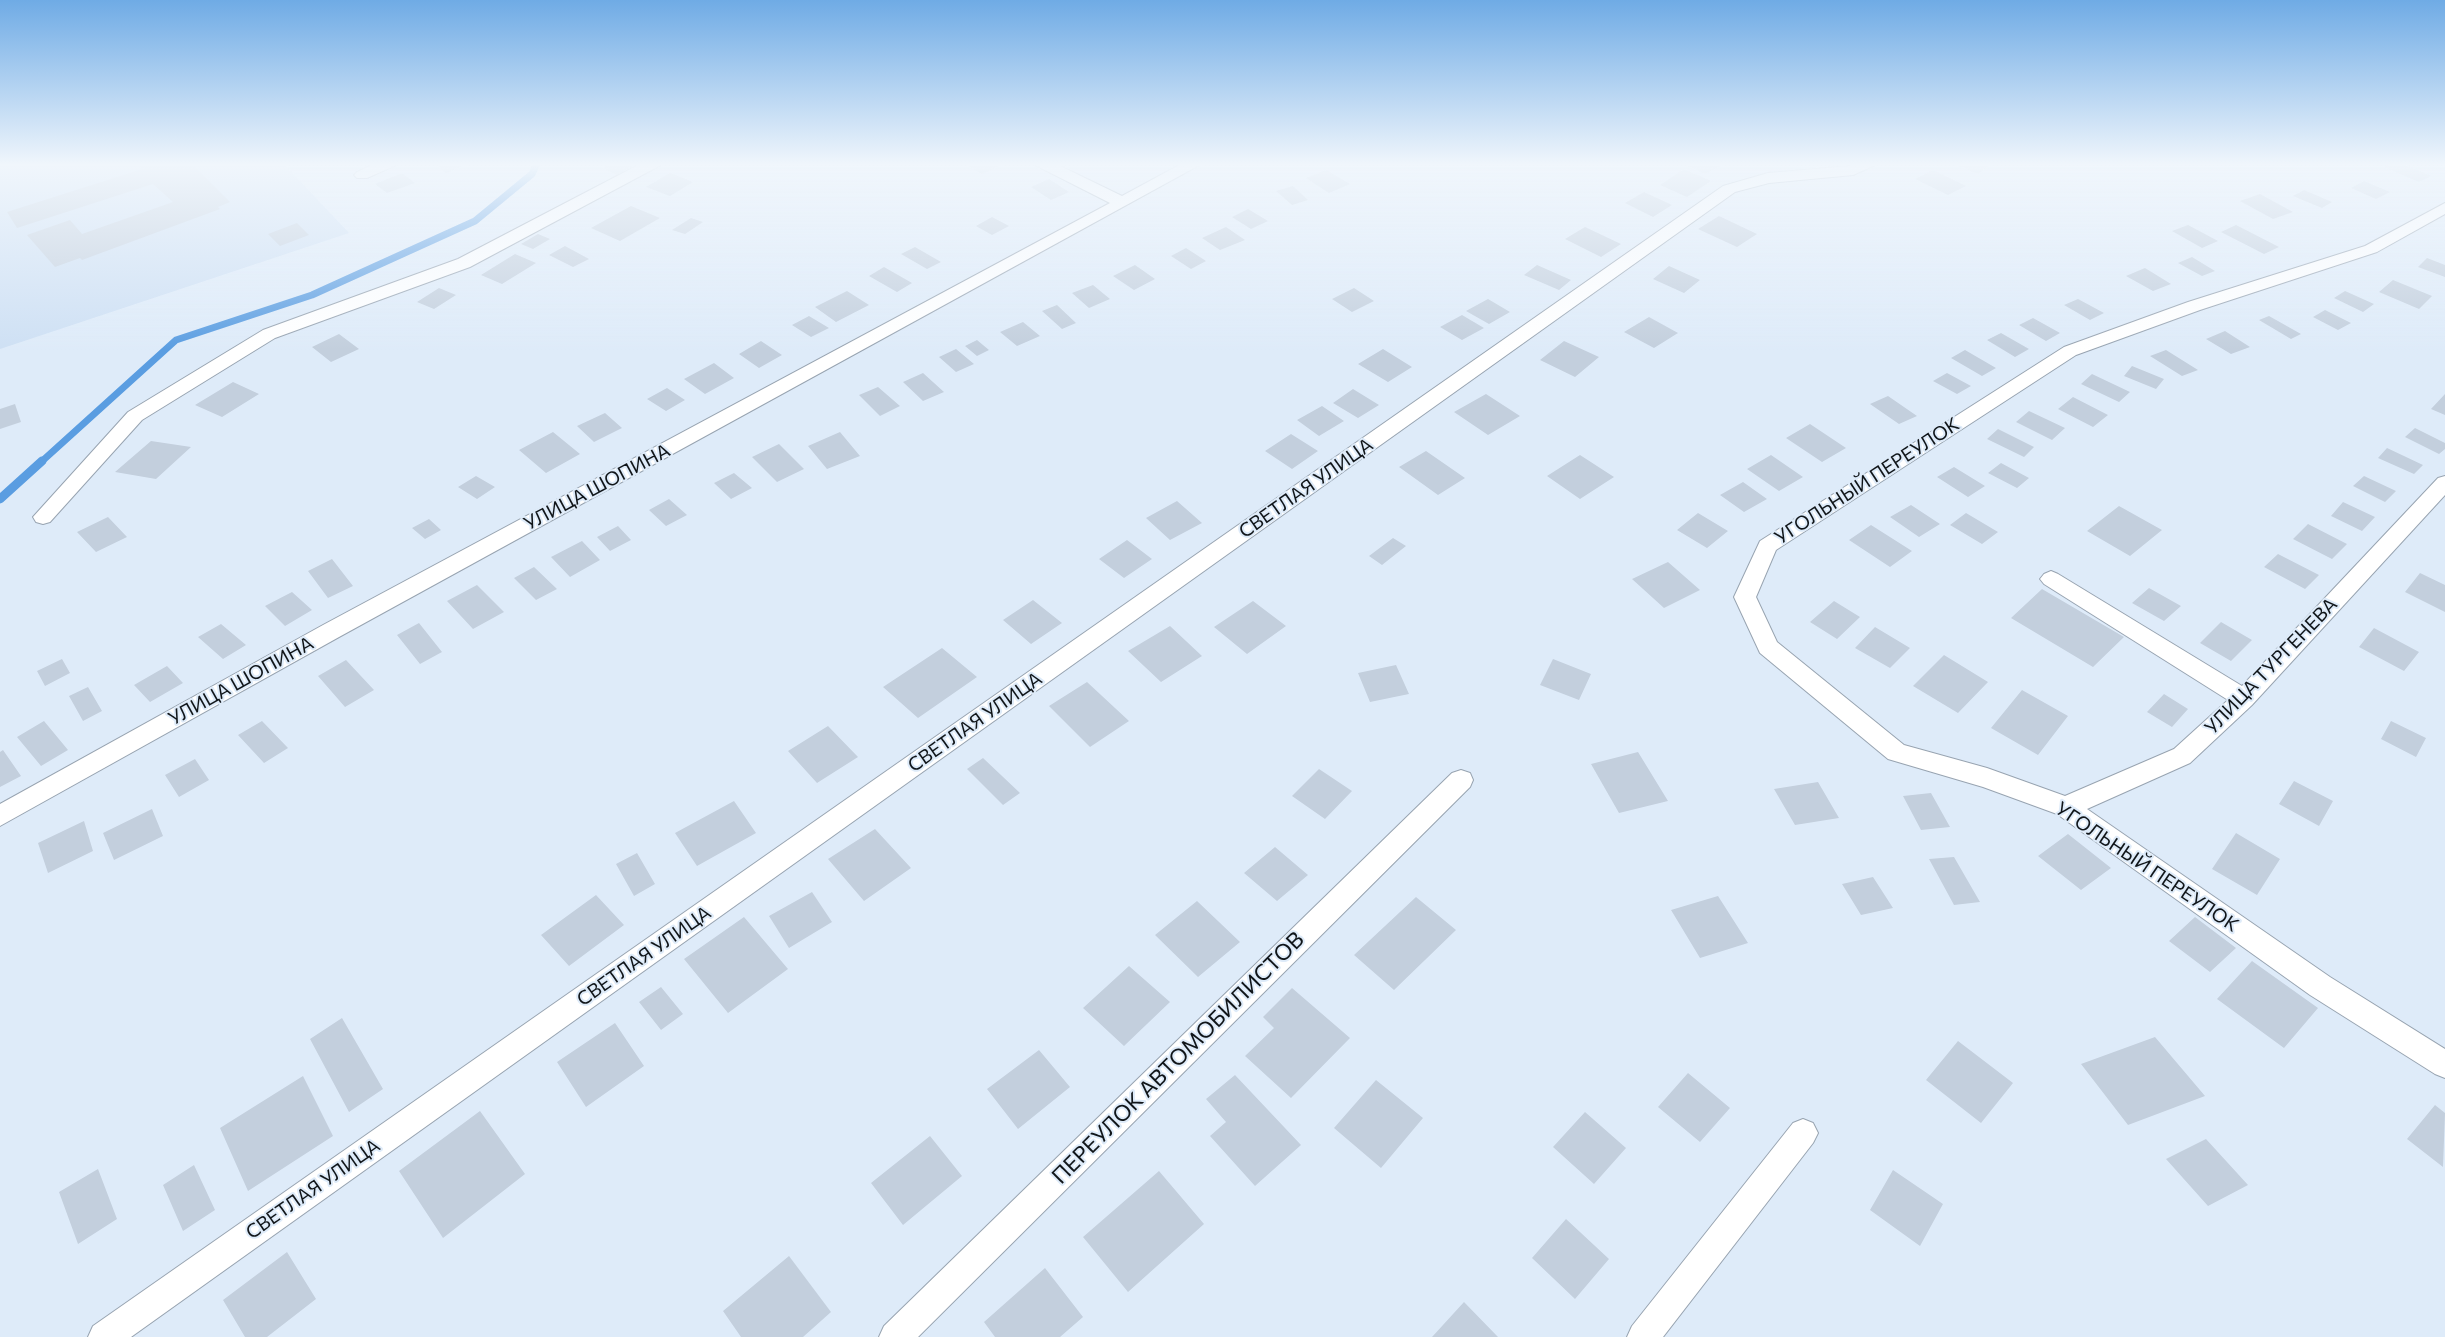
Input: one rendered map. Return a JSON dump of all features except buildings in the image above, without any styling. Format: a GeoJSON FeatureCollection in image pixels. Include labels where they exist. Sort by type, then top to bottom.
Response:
{"type":"FeatureCollection","features":[{"type":"Feature","properties":{"kind":"street"},"geometry":{"type":"LineString","coordinates":[[43,517],[135,416],[269,334],[464,263],[535,225]]}},
{"type":"Feature","properties":{"kind":"street","name":"УЛИЦА ШОПИНА"},"geometry":{"type":"LineString","coordinates":[[0,816],[331,631],[1078,225]]}},
{"type":"Feature","properties":{"kind":"street","name":"СВЕТЛАЯ УЛИЦА"},"geometry":{"type":"LineString","coordinates":[[104,1337],[1677,225]]}},
{"type":"Feature","properties":{"kind":"street","name":"УГОЛЬНЫЙ ПЕРЕУЛОК"},"geometry":{"type":"LineString","coordinates":[[2414,225],[2371,249],[2194,306],[2070,351],[1767,546],[1745,597],[1768,647],[1896,752],[1987,778],[2066,807],[2320,986],[2445,1065]]}},
{"type":"Feature","properties":{"kind":"street","name":"УЛИЦА ТУРГЕНЕВА"},"geometry":{"type":"LineString","coordinates":[[2066,807],[2182,756],[2244,699],[2445,483]]}},
{"type":"Feature","properties":{"kind":"street"},"geometry":{"type":"LineString","coordinates":[[2051,579],[2244,699]]}},
{"type":"Feature","properties":{"kind":"street","name":"ПЕРЕУЛОК АВТОМОБИЛИСТОВ"},"geometry":{"type":"LineString","coordinates":[[895,1337],[1461,780]]}},
{"type":"Feature","properties":{"kind":"street"},"geometry":{"type":"LineString","coordinates":[[1644,1337],[1802,1133]]}},
{"type":"Feature","properties":{"kind":"shaded area"},"geometry":{"type":"Polygon","coordinates":[[[0,225],[342,225],[349,233],[0,349],[0,225]]]}},
{"type":"Feature","properties":{"kind":"waterway"},"geometry":{"type":"LineString","coordinates":[[40,463],[176,340],[312,295],[465,225]]}},
{"type":"Feature","properties":{"kind":"waterway"},"geometry":{"type":"LineString","coordinates":[[0,499],[42,461]]}}]}
